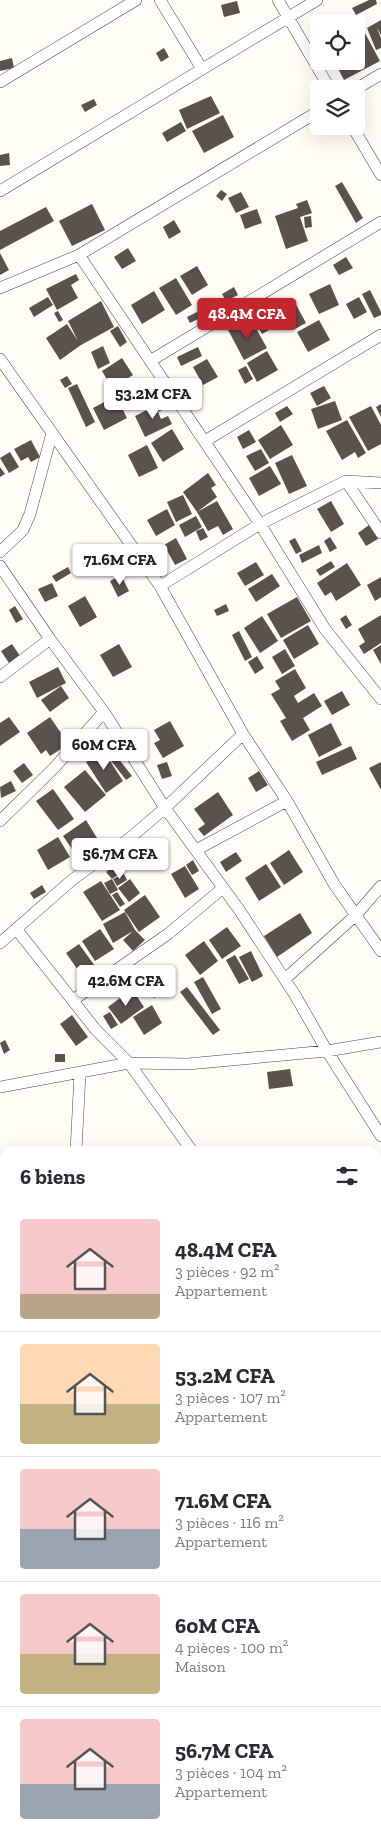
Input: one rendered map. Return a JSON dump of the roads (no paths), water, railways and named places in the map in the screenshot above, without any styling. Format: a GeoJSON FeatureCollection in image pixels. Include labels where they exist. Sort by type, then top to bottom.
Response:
{"type":"FeatureCollection","features":[{"type":"Feature","properties":{"kind":"street"},"geometry":{"type":"LineString","coordinates":[[0,82],[136,0]]}},
{"type":"Feature","properties":{"kind":"street"},"geometry":{"type":"LineString","coordinates":[[160,0],[202,69]]}},
{"type":"Feature","properties":{"kind":"street"},"geometry":{"type":"LineString","coordinates":[[278,0],[325,80]]}},
{"type":"Feature","properties":{"kind":"street"},"geometry":{"type":"LineString","coordinates":[[0,191],[317,0]]}},
{"type":"Feature","properties":{"kind":"street"},"geometry":{"type":"LineString","coordinates":[[365,84],[381,74]]}},
{"type":"Feature","properties":{"kind":"street"},"geometry":{"type":"LineString","coordinates":[[0,288],[79,255],[310,116]]}},
{"type":"Feature","properties":{"kind":"street"},"geometry":{"type":"LineString","coordinates":[[357,135],[381,175]]}},
{"type":"Feature","properties":{"kind":"street"},"geometry":{"type":"LineString","coordinates":[[150,361],[381,222]]}},
{"type":"Feature","properties":{"kind":"street"},"geometry":{"type":"LineString","coordinates":[[79,255],[260,524],[325,629],[381,699]]}},
{"type":"Feature","properties":{"kind":"street"},"geometry":{"type":"LineString","coordinates":[[205,442],[381,336]]}},
{"type":"Feature","properties":{"kind":"street"},"geometry":{"type":"LineString","coordinates":[[0,359],[160,586],[244,734],[355,916],[381,951]]}},
{"type":"Feature","properties":{"kind":"street"},"geometry":{"type":"LineString","coordinates":[[0,552],[23,530],[30,514],[52,433]]}},
{"type":"Feature","properties":{"kind":"street"},"geometry":{"type":"LineString","coordinates":[[160,586],[260,524],[346,481],[381,483]]}},
{"type":"Feature","properties":{"kind":"street"},"geometry":{"type":"LineString","coordinates":[[346,481],[381,532]]}},
{"type":"Feature","properties":{"kind":"street"},"geometry":{"type":"LineString","coordinates":[[0,566],[50,639],[104,712],[165,808],[285,979],[381,1136]]}},
{"type":"Feature","properties":{"kind":"street"},"geometry":{"type":"LineString","coordinates":[[0,677],[50,639]]}},
{"type":"Feature","properties":{"kind":"street"},"geometry":{"type":"LineString","coordinates":[[0,821],[54,768],[104,712]]}},
{"type":"Feature","properties":{"kind":"street"},"geometry":{"type":"LineString","coordinates":[[0,943],[72,880],[130,838],[244,734]]}},
{"type":"Feature","properties":{"kind":"street"},"geometry":{"type":"LineString","coordinates":[[196,850],[287,802]]}},
{"type":"Feature","properties":{"kind":"street"},"geometry":{"type":"LineString","coordinates":[[285,979],[355,916],[381,886]]}},
{"type":"Feature","properties":{"kind":"street"},"geometry":{"type":"LineString","coordinates":[[73,1000],[168,934],[222,888]]}},
{"type":"Feature","properties":{"kind":"street"},"geometry":{"type":"LineString","coordinates":[[17,930],[96,1030],[129,1063],[188,1146]]}},
{"type":"Feature","properties":{"kind":"street"},"geometry":{"type":"LineString","coordinates":[[0,1087],[129,1063],[188,1064],[327,1050],[381,1042]]}},
{"type":"Feature","properties":{"kind":"street"},"geometry":{"type":"LineString","coordinates":[[76,1146],[80,1073]]}}]}
